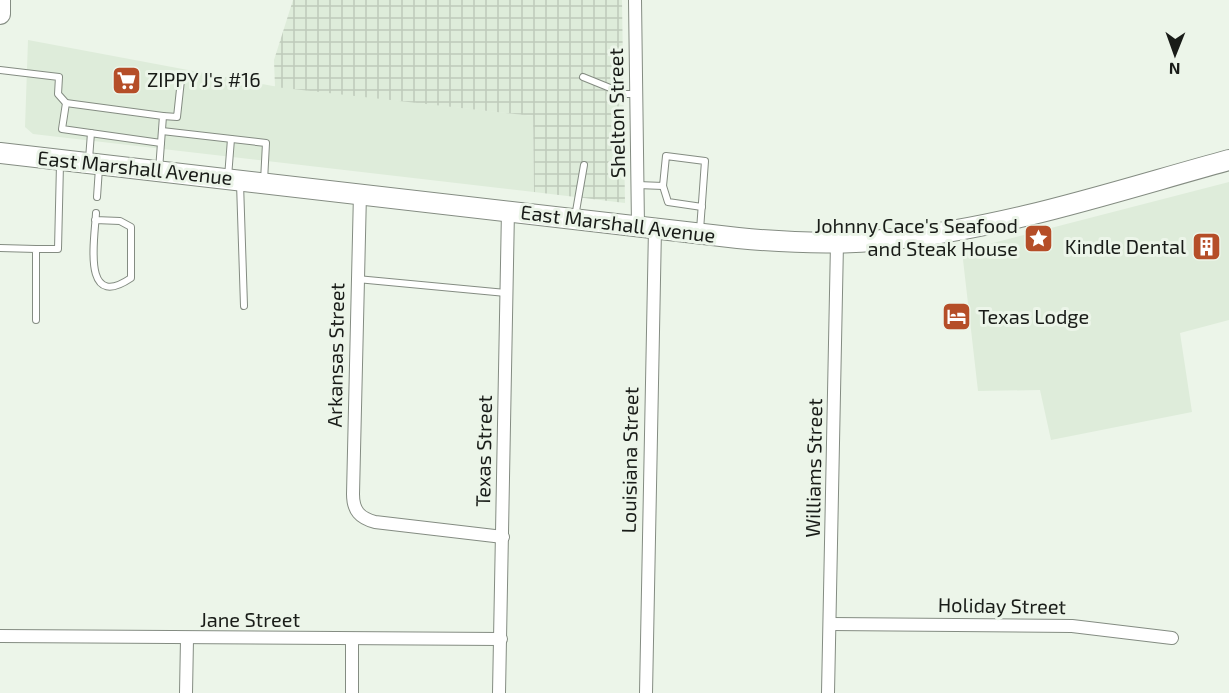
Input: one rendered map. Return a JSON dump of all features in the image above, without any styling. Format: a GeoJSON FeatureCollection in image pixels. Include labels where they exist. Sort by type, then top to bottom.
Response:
{"type":"FeatureCollection","features":[{"type":"Feature","properties":{"kind":"main road"},"geometry":{"type":"LineString","coordinates":[[0,0],[0,14]]}},
{"type":"Feature","properties":{"kind":"main road","name":"East Marshall Avenue"},"geometry":{"type":"LineString","coordinates":[[0,153],[700,234],[780,242],[837,243],[910,237],[977,226],[1229,160]]}},
{"type":"Feature","properties":{"kind":"street","name":"Shelton Street"},"geometry":{"type":"LineString","coordinates":[[635,0],[638,185],[647,227]]}},
{"type":"Feature","properties":{"kind":"street","name":"Arkansas Street"},"geometry":{"type":"LineString","coordinates":[[360,193],[354,506],[360,516],[375,522],[502,537]]}},
{"type":"Feature","properties":{"kind":"street","name":"Texas Street"},"geometry":{"type":"LineString","coordinates":[[499,693],[508,210]]}},
{"type":"Feature","properties":{"kind":"street","name":"Louisiana Street"},"geometry":{"type":"LineString","coordinates":[[646,693],[647,227]]}},
{"type":"Feature","properties":{"kind":"street","name":"Williams Street"},"geometry":{"type":"LineString","coordinates":[[828,693],[837,243]]}},
{"type":"Feature","properties":{"kind":"street","name":"Holiday Street"},"geometry":{"type":"LineString","coordinates":[[831,624],[1072,626],[1172,638]]}},
{"type":"Feature","properties":{"kind":"street","name":"Jane Street"},"geometry":{"type":"LineString","coordinates":[[0,636],[187,639],[501,639]]}},
{"type":"Feature","properties":{"kind":"street"},"geometry":{"type":"LineString","coordinates":[[186,693],[187,639]]}},
{"type":"Feature","properties":{"kind":"street"},"geometry":{"type":"LineString","coordinates":[[352,639],[352,693]]}},
{"type":"Feature","properties":{"kind":"lane"},"geometry":{"type":"LineString","coordinates":[[0,70],[59,77],[58,94],[66,103],[90,110],[177,117],[181,80]]}},
{"type":"Feature","properties":{"kind":"lane"},"geometry":{"type":"LineString","coordinates":[[583,77],[621,93],[637,94]]}},
{"type":"Feature","properties":{"kind":"lane"},"geometry":{"type":"LineString","coordinates":[[66,103],[62,129],[105,132],[161,143]]}},
{"type":"Feature","properties":{"kind":"lane"},"geometry":{"type":"LineString","coordinates":[[123,118],[124,111]]}},
{"type":"Feature","properties":{"kind":"lane"},"geometry":{"type":"LineString","coordinates":[[140,121],[141,113]]}},
{"type":"Feature","properties":{"kind":"lane"},"geometry":{"type":"LineString","coordinates":[[159,170],[163,116]]}},
{"type":"Feature","properties":{"kind":"lane"},"geometry":{"type":"LineString","coordinates":[[89,131],[96,197]]}},
{"type":"Feature","properties":{"kind":"lane"},"geometry":{"type":"LineString","coordinates":[[162,131],[266,143],[264,182]]}},
{"type":"Feature","properties":{"kind":"lane"},"geometry":{"type":"LineString","coordinates":[[231,139],[244,306]]}},
{"type":"Feature","properties":{"kind":"lane"},"geometry":{"type":"LineString","coordinates":[[700,234],[702,207],[705,161],[666,156],[663,186],[668,202],[702,207]]}},
{"type":"Feature","properties":{"kind":"lane"},"geometry":{"type":"LineString","coordinates":[[0,248],[58,249],[61,160]]}},
{"type":"Feature","properties":{"kind":"lane"},"geometry":{"type":"LineString","coordinates":[[575,218],[584,165]]}},
{"type":"Feature","properties":{"kind":"lane"},"geometry":{"type":"LineString","coordinates":[[638,185],[663,186]]}},
{"type":"Feature","properties":{"kind":"lane"},"geometry":{"type":"LineString","coordinates":[[95,220],[120,221],[131,226],[131,278],[123,284],[109,286],[100,283],[94,276],[95,220],[96,213]]}},
{"type":"Feature","properties":{"kind":"lane"},"geometry":{"type":"LineString","coordinates":[[36,249],[36,320]]}},
{"type":"Feature","properties":{"kind":"lane"},"geometry":{"type":"LineString","coordinates":[[357,279],[506,293]]}},
{"type":"Feature","properties":{"kind":"shaded area"},"geometry":{"type":"Polygon","coordinates":[[[293,0],[622,0],[625,203],[534,192],[533,116],[275,87],[274,60],[293,0]]]}},
{"type":"Feature","properties":{"kind":"shaded area"},"geometry":{"type":"Polygon","coordinates":[[[28,40],[273,86],[533,116],[534,192],[33,134],[25,127],[28,40]]]}},
{"type":"Feature","properties":{"kind":"shaded area"},"geometry":{"type":"Polygon","coordinates":[[[1229,182],[1229,320],[1180,333],[1192,412],[1051,440],[1040,390],[978,391],[962,251],[1229,182]]]}},
{"type":"Feature","properties":{"kind":"place","name":"ZIPPY J's #16"},"geometry":{"type":"Point","coordinates":[126,80]}},
{"type":"Feature","properties":{"kind":"place","name":"Johnny Cace's Seafood and Steak House"},"geometry":{"type":"Point","coordinates":[1039,238]}},
{"type":"Feature","properties":{"kind":"place","name":"Kindle Dental"},"geometry":{"type":"Point","coordinates":[1207,247]}},
{"type":"Feature","properties":{"kind":"place","name":"Texas Lodge"},"geometry":{"type":"Point","coordinates":[957,317]}}]}
